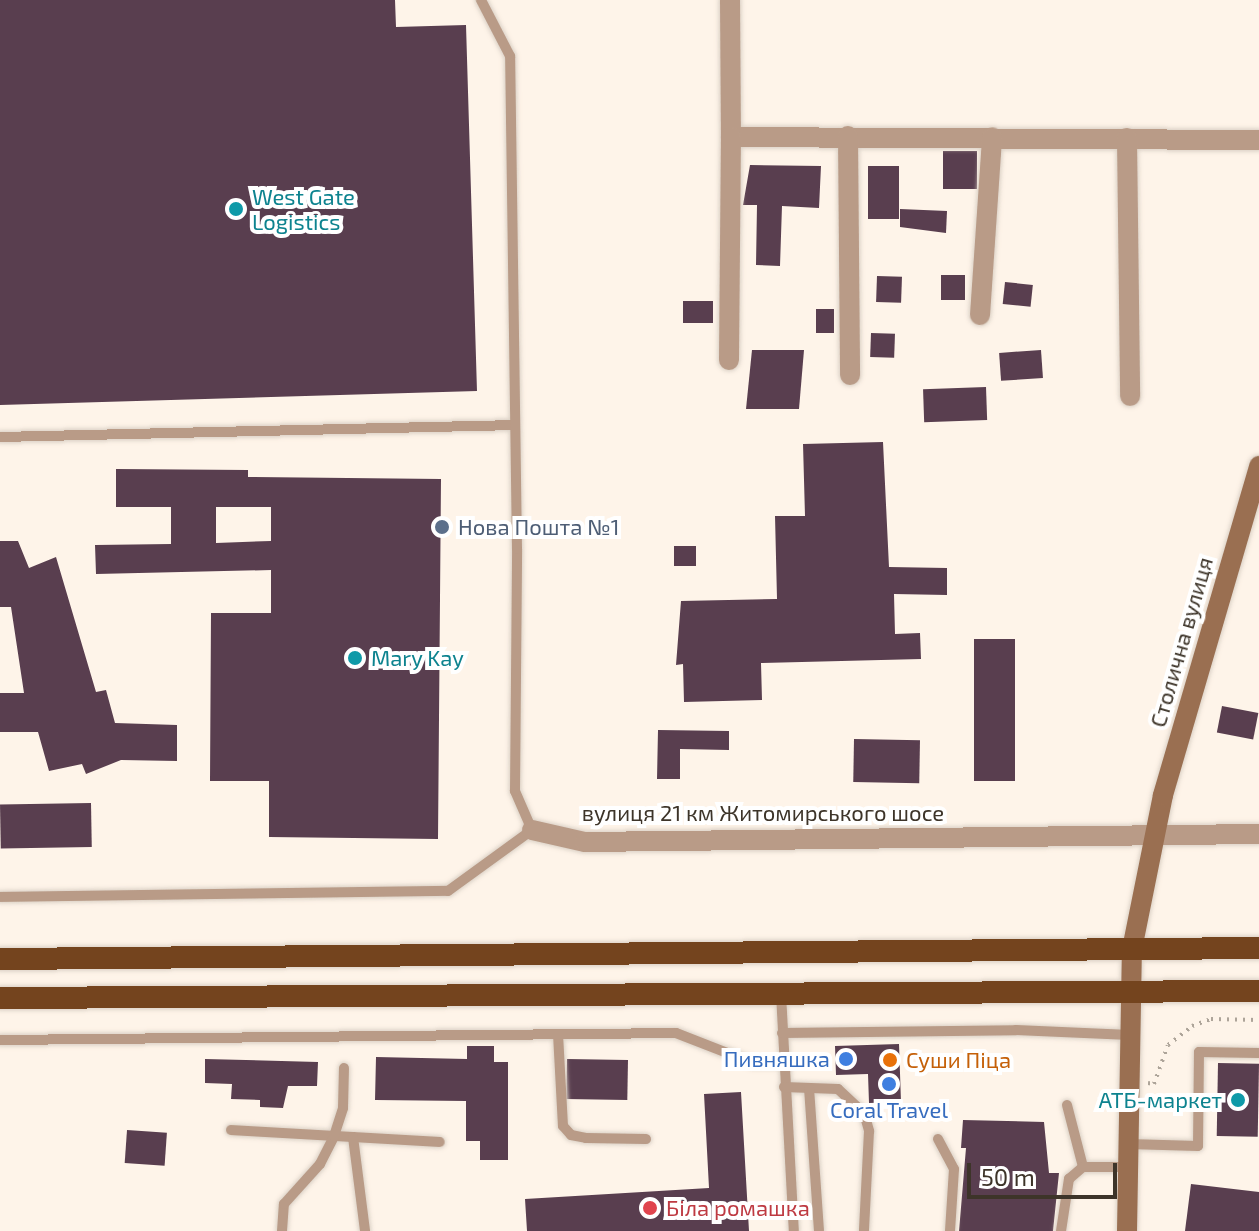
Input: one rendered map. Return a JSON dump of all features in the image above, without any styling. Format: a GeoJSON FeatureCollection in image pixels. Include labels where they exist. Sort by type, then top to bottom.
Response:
{"type":"FeatureCollection","features":[{"type":"Feature","properties":{"kind":"highway"},"geometry":{"type":"LineString","coordinates":[[0,959],[1259,948]]}},
{"type":"Feature","properties":{"kind":"highway"},"geometry":{"type":"LineString","coordinates":[[0,998],[1259,991]]}},
{"type":"Feature","properties":{"kind":"main road","name":"Столична вулиця"},"geometry":{"type":"LineString","coordinates":[[1127,1231],[1132,949],[1154,833],[1251,510],[1259,466]]}},
{"type":"Feature","properties":{"kind":"street"},"geometry":{"type":"LineString","coordinates":[[729,360],[730,0]]}},
{"type":"Feature","properties":{"kind":"street"},"geometry":{"type":"LineString","coordinates":[[848,136],[850,375]]}},
{"type":"Feature","properties":{"kind":"street"},"geometry":{"type":"LineString","coordinates":[[731,137],[1259,140]]}},
{"type":"Feature","properties":{"kind":"street"},"geometry":{"type":"LineString","coordinates":[[980,315],[992,137]]}},
{"type":"Feature","properties":{"kind":"street"},"geometry":{"type":"LineString","coordinates":[[1127,138],[1130,396]]}},
{"type":"Feature","properties":{"kind":"street","name":"вулиця 21 км Житомирського шосе"},"geometry":{"type":"LineString","coordinates":[[532,830],[585,842],[1259,834]]}},
{"type":"Feature","properties":{"kind":"lane"},"geometry":{"type":"LineString","coordinates":[[0,897],[448,891],[532,830],[515,791],[515,425],[510,56],[481,0]]}},
{"type":"Feature","properties":{"kind":"lane"},"geometry":{"type":"LineString","coordinates":[[0,437],[515,425]]}},
{"type":"Feature","properties":{"kind":"lane"},"geometry":{"type":"LineString","coordinates":[[781,994],[794,1231]]}},
{"type":"Feature","properties":{"kind":"lane"},"geometry":{"type":"LineString","coordinates":[[782,1033],[1016,1030],[1130,1035]]}},
{"type":"Feature","properties":{"kind":"lane"},"geometry":{"type":"LineString","coordinates":[[0,1040],[676,1033],[753,1063],[783,1063]]}},
{"type":"Feature","properties":{"kind":"lane"},"geometry":{"type":"LineString","coordinates":[[558,1034],[563,1126],[571,1135],[586,1138],[646,1139]]}},
{"type":"Feature","properties":{"kind":"lane"},"geometry":{"type":"LineString","coordinates":[[1128,1144],[1198,1146],[1199,1052],[1259,1053]]}},
{"type":"Feature","properties":{"kind":"lane"},"geometry":{"type":"LineString","coordinates":[[282,1231],[284,1204],[320,1164],[334,1136],[343,1108],[344,1068]]}},
{"type":"Feature","properties":{"kind":"lane"},"geometry":{"type":"LineString","coordinates":[[784,1087],[838,1089],[864,1113],[869,1131],[864,1231]]}},
{"type":"Feature","properties":{"kind":"lane"},"geometry":{"type":"LineString","coordinates":[[809,1088],[819,1231]]}},
{"type":"Feature","properties":{"kind":"lane"},"geometry":{"type":"LineString","coordinates":[[1067,1105],[1083,1167]]}},
{"type":"Feature","properties":{"kind":"lane"},"geometry":{"type":"LineString","coordinates":[[231,1130],[440,1142]]}},
{"type":"Feature","properties":{"kind":"lane"},"geometry":{"type":"LineString","coordinates":[[353,1137],[365,1231]]}},
{"type":"Feature","properties":{"kind":"lane"},"geometry":{"type":"LineString","coordinates":[[938,1139],[954,1169],[950,1231]]}},
{"type":"Feature","properties":{"kind":"lane"},"geometry":{"type":"LineString","coordinates":[[1083,1167],[1128,1167]]}},
{"type":"Feature","properties":{"kind":"lane"},"geometry":{"type":"LineString","coordinates":[[1061,1231],[1064,1191],[1083,1167]]}},
{"type":"Feature","properties":{"kind":"building","name":"West Gate Logistics"},"geometry":{"type":"Polygon","coordinates":[[[0,0],[395,0],[396,27],[466,25],[477,391],[0,405],[0,0]]]}},
{"type":"Feature","properties":{"kind":"building"},"geometry":{"type":"Polygon","coordinates":[[[943,151],[977,151],[977,189],[943,189],[943,151]]]}},
{"type":"Feature","properties":{"kind":"building"},"geometry":{"type":"Polygon","coordinates":[[[750,165],[821,166],[819,208],[782,206],[780,266],[756,265],[757,205],[743,205],[750,165]]]}},
{"type":"Feature","properties":{"kind":"building"},"geometry":{"type":"Polygon","coordinates":[[[868,166],[899,166],[899,219],[868,219],[868,166]]]}},
{"type":"Feature","properties":{"kind":"building"},"geometry":{"type":"Polygon","coordinates":[[[900,209],[947,211],[946,233],[900,227],[900,209]]]}},
{"type":"Feature","properties":{"kind":"building"},"geometry":{"type":"Polygon","coordinates":[[[941,275],[965,275],[965,300],[941,300],[941,275]]]}},
{"type":"Feature","properties":{"kind":"building"},"geometry":{"type":"Polygon","coordinates":[[[877,276],[902,277],[901,303],[876,302],[877,276]]]}},
{"type":"Feature","properties":{"kind":"building"},"geometry":{"type":"Polygon","coordinates":[[[1005,282],[1033,285],[1031,307],[1003,304],[1005,282]]]}},
{"type":"Feature","properties":{"kind":"building"},"geometry":{"type":"Polygon","coordinates":[[[683,301],[713,301],[713,323],[683,323],[683,301]]]}},
{"type":"Feature","properties":{"kind":"building"},"geometry":{"type":"Polygon","coordinates":[[[816,309],[834,309],[834,333],[816,333],[816,309]]]}},
{"type":"Feature","properties":{"kind":"building"},"geometry":{"type":"Polygon","coordinates":[[[871,333],[895,334],[894,358],[870,357],[871,333]]]}},
{"type":"Feature","properties":{"kind":"building"},"geometry":{"type":"Polygon","coordinates":[[[752,350],[804,350],[799,409],[746,409],[752,350]]]}},
{"type":"Feature","properties":{"kind":"building"},"geometry":{"type":"Polygon","coordinates":[[[1041,350],[1043,378],[1001,381],[999,353],[1041,350]]]}},
{"type":"Feature","properties":{"kind":"building"},"geometry":{"type":"Polygon","coordinates":[[[986,387],[987,420],[924,422],[923,389],[986,387]]]}},
{"type":"Feature","properties":{"kind":"building"},"geometry":{"type":"Polygon","coordinates":[[[883,442],[889,567],[947,568],[947,595],[894,594],[895,634],[920,633],[921,659],[761,663],[762,700],[684,702],[683,664],[676,665],[681,601],[777,599],[775,516],[805,516],[803,444],[883,442]]]}},
{"type":"Feature","properties":{"kind":"building","name":"Mary Kay"},"geometry":{"type":"Polygon","coordinates":[[[116,469],[248,470],[248,477],[441,479],[438,839],[269,837],[269,781],[210,781],[211,613],[271,613],[271,570],[96,574],[95,545],[171,544],[171,507],[116,507],[116,469]],[[216,507],[216,543],[271,541],[271,507],[216,507]]]}},
{"type":"Feature","properties":{"kind":"building"},"geometry":{"type":"Polygon","coordinates":[[[0,541],[18,541],[29,568],[56,557],[96,692],[106,690],[115,723],[177,725],[177,761],[121,760],[86,774],[82,764],[49,771],[38,732],[0,732],[0,693],[24,693],[11,607],[0,607],[0,541]]]}},
{"type":"Feature","properties":{"kind":"building"},"geometry":{"type":"Polygon","coordinates":[[[674,546],[696,546],[696,566],[674,566],[674,546]]]}},
{"type":"Feature","properties":{"kind":"building"},"geometry":{"type":"Polygon","coordinates":[[[974,639],[1015,639],[1015,781],[974,781],[974,639]]]}},
{"type":"Feature","properties":{"kind":"building"},"geometry":{"type":"Polygon","coordinates":[[[1222,706],[1258,713],[1253,740],[1217,733],[1222,706]]]}},
{"type":"Feature","properties":{"kind":"building"},"geometry":{"type":"Polygon","coordinates":[[[658,730],[729,731],[729,750],[680,749],[680,779],[657,779],[658,730]]]}},
{"type":"Feature","properties":{"kind":"building"},"geometry":{"type":"Polygon","coordinates":[[[854,739],[920,740],[919,783],[853,782],[854,739]]]}},
{"type":"Feature","properties":{"kind":"building"},"geometry":{"type":"Polygon","coordinates":[[[91,803],[92,847],[1,849],[0,805],[91,803]]]}},
{"type":"Feature","properties":{"kind":"building"},"geometry":{"type":"Polygon","coordinates":[[[899,1044],[901,1102],[869,1103],[868,1074],[836,1075],[835,1046],[899,1044]]]}},
{"type":"Feature","properties":{"kind":"building"},"geometry":{"type":"Polygon","coordinates":[[[467,1046],[494,1046],[494,1062],[508,1062],[508,1160],[480,1160],[480,1141],[466,1141],[466,1101],[375,1100],[376,1057],[467,1059],[467,1046]]]}},
{"type":"Feature","properties":{"kind":"building"},"geometry":{"type":"Polygon","coordinates":[[[205,1059],[318,1062],[317,1086],[288,1086],[283,1108],[260,1107],[260,1100],[231,1099],[232,1084],[205,1083],[205,1059]]]}},
{"type":"Feature","properties":{"kind":"building"},"geometry":{"type":"Polygon","coordinates":[[[567,1059],[628,1060],[627,1100],[566,1099],[567,1059]]]}},
{"type":"Feature","properties":{"kind":"building","name":"АТБ-маркет"},"geometry":{"type":"Polygon","coordinates":[[[1218,1063],[1259,1064],[1258,1137],[1217,1136],[1218,1063]]]}},
{"type":"Feature","properties":{"kind":"building"},"geometry":{"type":"Polygon","coordinates":[[[741,1092],[749,1231],[527,1231],[525,1199],[709,1188],[704,1094],[741,1092]]]}},
{"type":"Feature","properties":{"kind":"building"},"geometry":{"type":"Polygon","coordinates":[[[963,1120],[1044,1122],[1049,1173],[1059,1173],[1053,1231],[959,1231],[966,1148],[961,1148],[963,1120]]]}},
{"type":"Feature","properties":{"kind":"building"},"geometry":{"type":"Polygon","coordinates":[[[127,1130],[167,1133],[165,1166],[125,1163],[127,1130]]]}},
{"type":"Feature","properties":{"kind":"building"},"geometry":{"type":"Polygon","coordinates":[[[1191,1184],[1259,1192],[1259,1231],[1185,1231],[1191,1184]]]}},
{"type":"Feature","properties":{"kind":"place","name":"West Gate Logistics"},"geometry":{"type":"Point","coordinates":[236,209]}},
{"type":"Feature","properties":{"kind":"place","name":"Нова Пошта №1"},"geometry":{"type":"Point","coordinates":[442,527]}},
{"type":"Feature","properties":{"kind":"place","name":"Mary Kay"},"geometry":{"type":"Point","coordinates":[355,658]}},
{"type":"Feature","properties":{"kind":"place","name":"Пивняшка"},"geometry":{"type":"Point","coordinates":[846,1059]}},
{"type":"Feature","properties":{"kind":"place","name":"Суши Піца"},"geometry":{"type":"Point","coordinates":[890,1060]}},
{"type":"Feature","properties":{"kind":"place","name":"Coral Travel"},"geometry":{"type":"Point","coordinates":[889,1084]}},
{"type":"Feature","properties":{"kind":"place","name":"АТБ-маркет"},"geometry":{"type":"Point","coordinates":[1238,1100]}},
{"type":"Feature","properties":{"kind":"place","name":"Біла ромашка"},"geometry":{"type":"Point","coordinates":[650,1208]}}]}
